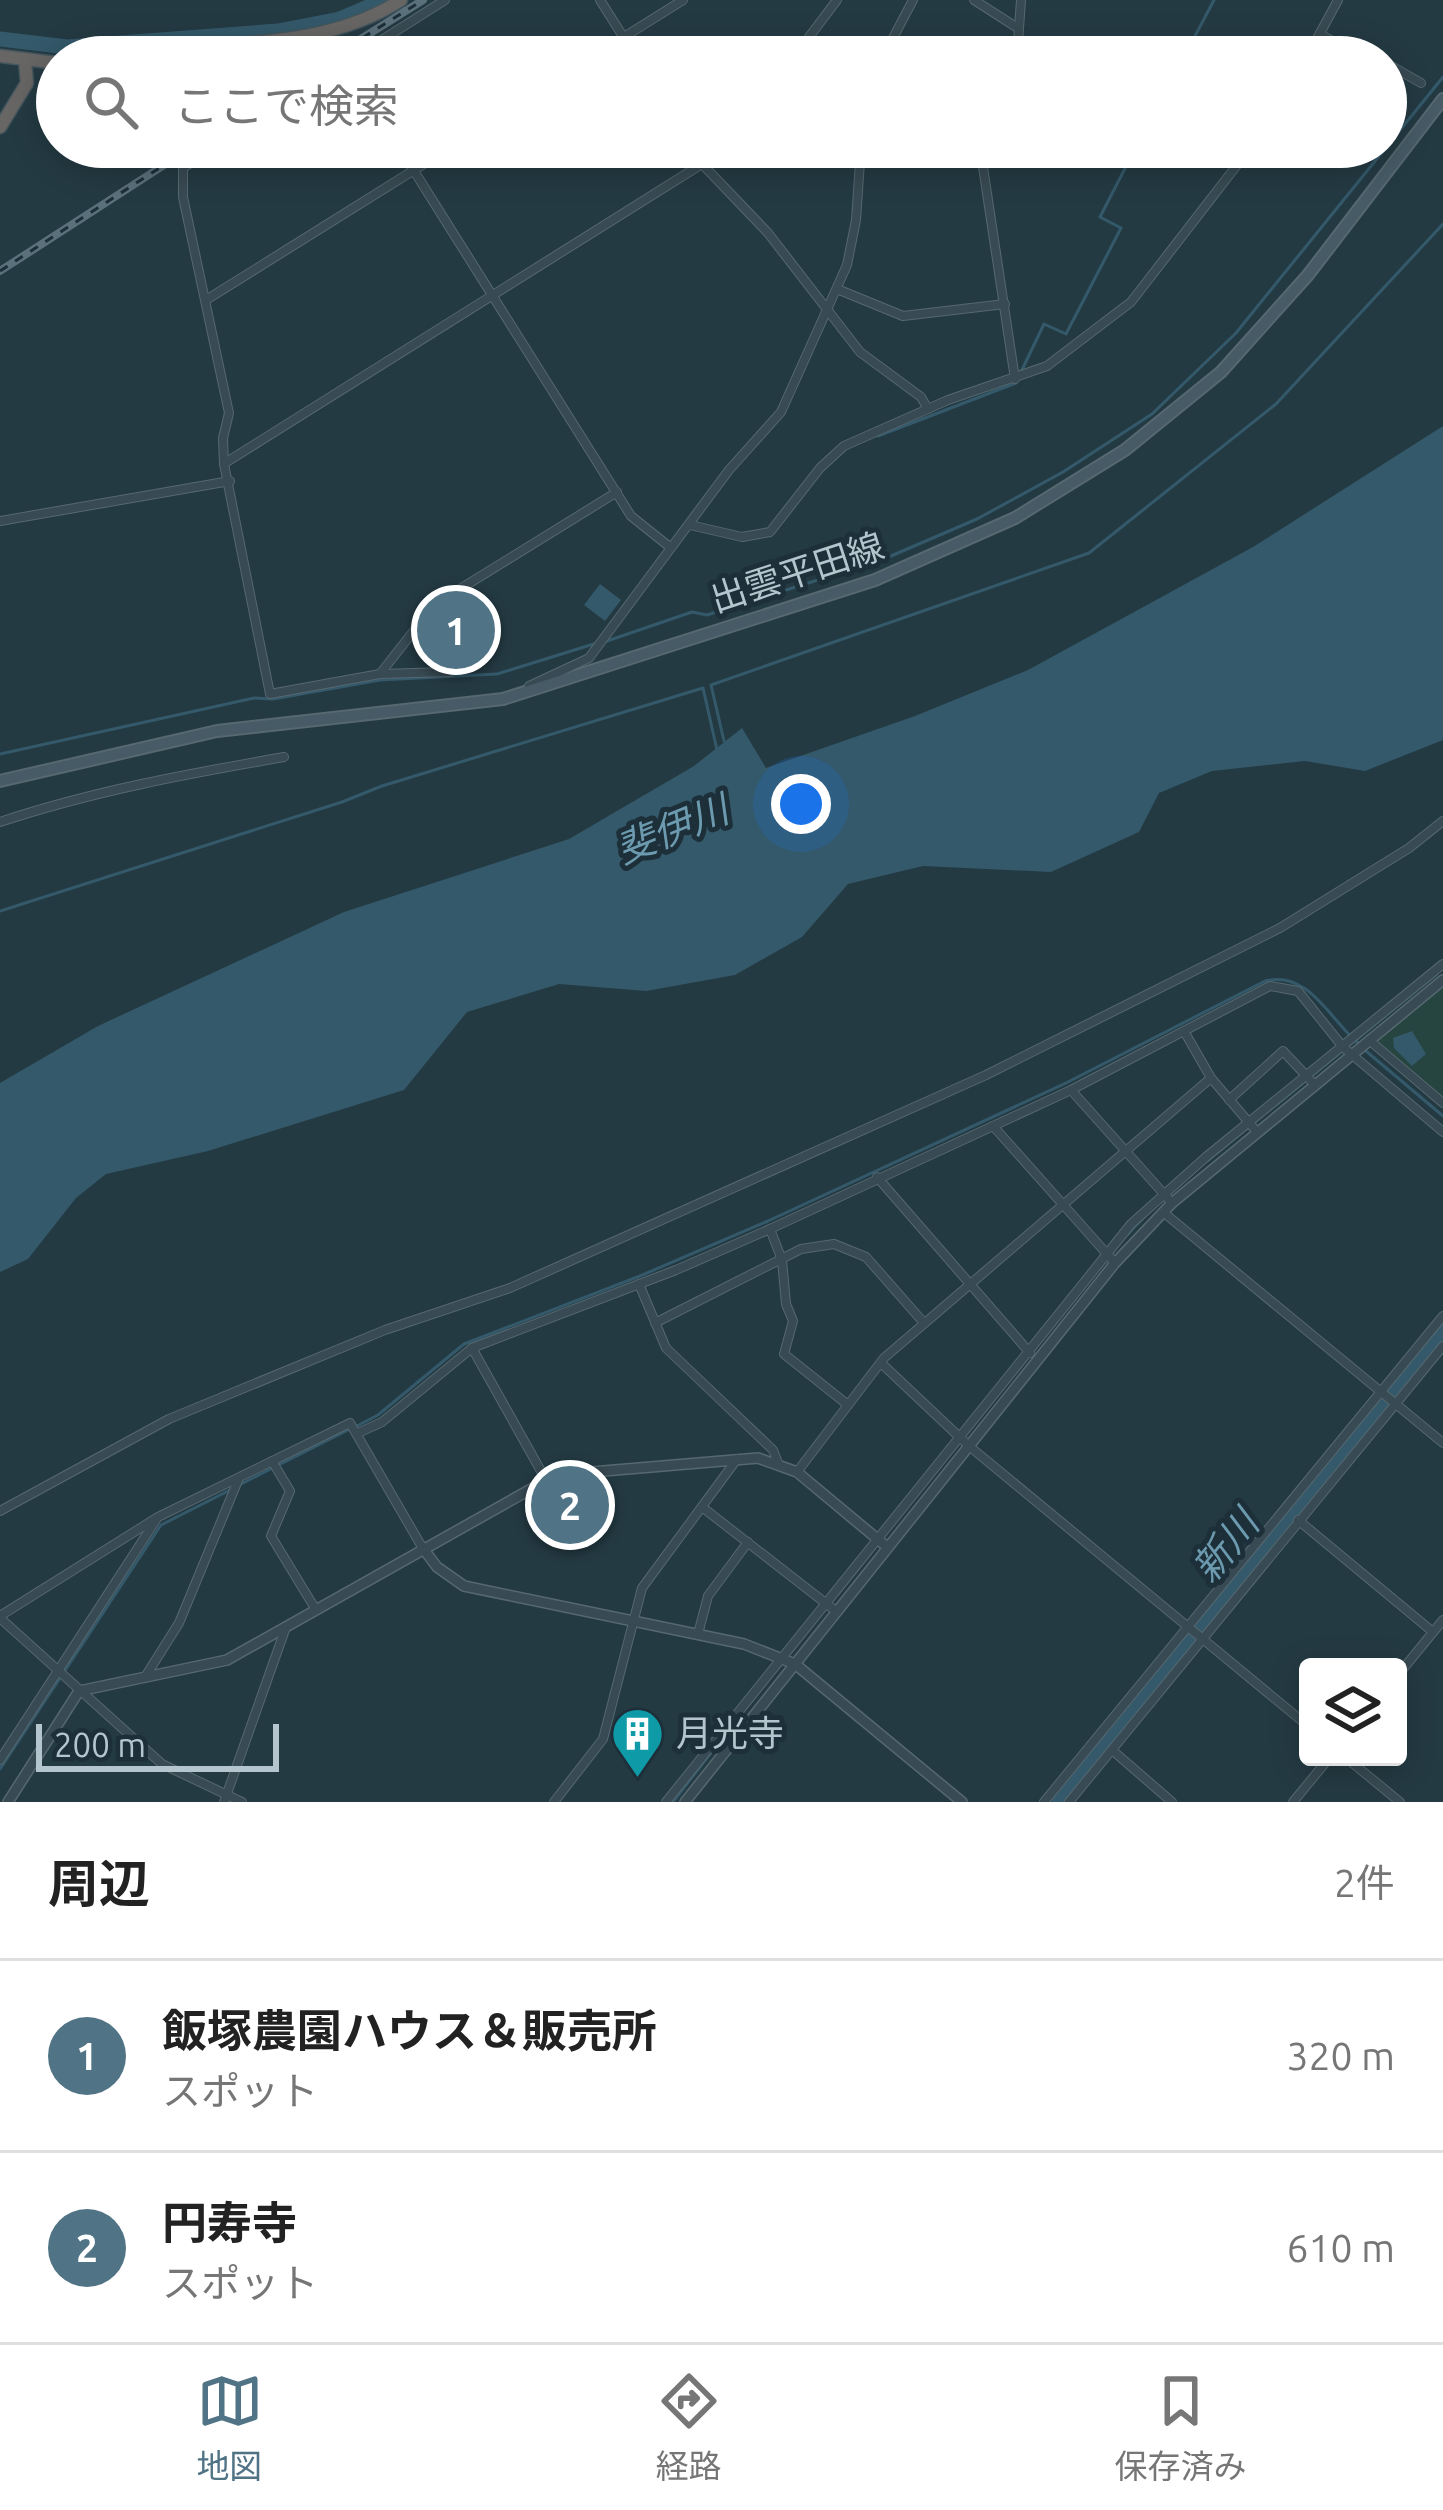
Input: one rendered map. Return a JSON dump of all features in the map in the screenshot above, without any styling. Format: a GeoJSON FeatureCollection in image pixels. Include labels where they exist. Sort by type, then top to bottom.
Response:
{"type":"FeatureCollection","features":[{"type":"Feature","properties":{"kind":"highway"},"geometry":{"type":"LineString","coordinates":[[293,36],[329,32],[401,0]]}},
{"type":"Feature","properties":{"kind":"highway"},"geometry":{"type":"LineString","coordinates":[[0,56],[36,62]]}},
{"type":"Feature","properties":{"kind":"highway"},"geometry":{"type":"LineString","coordinates":[[0,112],[25,61]]}},
{"type":"Feature","properties":{"kind":"highway"},"geometry":{"type":"LineString","coordinates":[[0,127],[27,83],[25,61]]}},
{"type":"Feature","properties":{"kind":"main road","name":"出雲平田線"},"geometry":{"type":"LineString","coordinates":[[1407,146],[1443,99]]}},
{"type":"Feature","properties":{"kind":"main road","name":"出雲平田線"},"geometry":{"type":"LineString","coordinates":[[0,781],[217,731],[503,699],[874,580],[1015,518],[1143,436],[1221,371],[1308,274],[1390,168]]}},
{"type":"Feature","properties":{"kind":"street"},"geometry":{"type":"LineString","coordinates":[[388,36],[445,0]]}},
{"type":"Feature","properties":{"kind":"street"},"geometry":{"type":"LineString","coordinates":[[601,0],[622,36]]}},
{"type":"Feature","properties":{"kind":"street"},"geometry":{"type":"LineString","coordinates":[[625,36],[683,0]]}},
{"type":"Feature","properties":{"kind":"street"},"geometry":{"type":"LineString","coordinates":[[810,36],[837,0]]}},
{"type":"Feature","properties":{"kind":"street"},"geometry":{"type":"LineString","coordinates":[[894,36],[913,0]]}},
{"type":"Feature","properties":{"kind":"street"},"geometry":{"type":"LineString","coordinates":[[974,0],[1016,27]]}},
{"type":"Feature","properties":{"kind":"street"},"geometry":{"type":"LineString","coordinates":[[1017,36],[1021,0]]}},
{"type":"Feature","properties":{"kind":"street"},"geometry":{"type":"LineString","coordinates":[[1322,36],[1319,34],[1338,0]]}},
{"type":"Feature","properties":{"kind":"street"},"geometry":{"type":"LineString","coordinates":[[1407,75],[1421,83]]}},
{"type":"Feature","properties":{"kind":"street"},"geometry":{"type":"LineString","coordinates":[[183,168],[184,197],[229,413],[224,464],[270,694],[380,674],[450,672]]}},
{"type":"Feature","properties":{"kind":"street"},"geometry":{"type":"LineString","coordinates":[[412,168],[631,516],[671,548]]}},
{"type":"Feature","properties":{"kind":"street"},"geometry":{"type":"LineString","coordinates":[[206,300],[419,168]]}},
{"type":"Feature","properties":{"kind":"street"},"geometry":{"type":"LineString","coordinates":[[224,464],[696,168]]}},
{"type":"Feature","properties":{"kind":"street"},"geometry":{"type":"LineString","coordinates":[[706,168],[768,233],[860,352],[921,397],[928,409]]}},
{"type":"Feature","properties":{"kind":"street"},"geometry":{"type":"LineString","coordinates":[[503,699],[589,658],[730,470],[781,412],[848,265],[860,168]]}},
{"type":"Feature","properties":{"kind":"street"},"geometry":{"type":"LineString","coordinates":[[983,168],[1015,380]]}},
{"type":"Feature","properties":{"kind":"street"},"geometry":{"type":"LineString","coordinates":[[690,525],[742,537],[770,532],[820,468],[844,446],[928,409],[1047,366],[1131,302],[1235,168]]}},
{"type":"Feature","properties":{"kind":"street"},"geometry":{"type":"LineString","coordinates":[[837,289],[903,316],[1005,304]]}},
{"type":"Feature","properties":{"kind":"street"},"geometry":{"type":"LineString","coordinates":[[0,521],[230,481]]}},
{"type":"Feature","properties":{"kind":"street"},"geometry":{"type":"LineString","coordinates":[[380,674],[434,605],[617,492]]}},
{"type":"Feature","properties":{"kind":"street"},"geometry":{"type":"LineString","coordinates":[[0,822],[158,778],[284,757]]}},
{"type":"Feature","properties":{"kind":"street"},"geometry":{"type":"LineString","coordinates":[[0,1511],[169,1419],[385,1330],[510,1288],[986,1075],[1257,941],[1409,848],[1443,821]]}},
{"type":"Feature","properties":{"kind":"street"},"geometry":{"type":"LineString","coordinates":[[1348,1050],[1369,1040],[1443,964]]}},
{"type":"Feature","properties":{"kind":"street"},"geometry":{"type":"LineString","coordinates":[[685,1802],[969,1446],[1105,1252],[1163,1193],[1248,1122],[1310,1080],[1412,998],[1443,980]]}},
{"type":"Feature","properties":{"kind":"street"},"geometry":{"type":"LineString","coordinates":[[358,1433],[382,1422],[472,1348],[770,1229],[1071,1090],[1270,986],[1298,991],[1348,1050],[1443,1132]]}},
{"type":"Feature","properties":{"kind":"street"},"geometry":{"type":"LineString","coordinates":[[1184,1031],[1211,1078],[1257,1132]]}},
{"type":"Feature","properties":{"kind":"street"},"geometry":{"type":"LineString","coordinates":[[1369,1040],[1443,1103]]}},
{"type":"Feature","properties":{"kind":"street"},"geometry":{"type":"LineString","coordinates":[[1229,1100],[1282,1051],[1310,1080]]}},
{"type":"Feature","properties":{"kind":"street"},"geometry":{"type":"LineString","coordinates":[[797,1472],[881,1363],[1211,1078]]}},
{"type":"Feature","properties":{"kind":"street"},"geometry":{"type":"LineString","coordinates":[[666,1802],[958,1436],[1163,1212],[1310,1080]]}},
{"type":"Feature","properties":{"kind":"street"},"geometry":{"type":"LineString","coordinates":[[1071,1090],[1172,1203]]}},
{"type":"Feature","properties":{"kind":"street"},"geometry":{"type":"LineString","coordinates":[[993,1126],[1115,1263]]}},
{"type":"Feature","properties":{"kind":"street"},"geometry":{"type":"LineString","coordinates":[[877,1177],[1032,1355]]}},
{"type":"Feature","properties":{"kind":"street"},"geometry":{"type":"LineString","coordinates":[[1163,1212],[1443,1443]]}},
{"type":"Feature","properties":{"kind":"street"},"geometry":{"type":"LineString","coordinates":[[770,1229],[782,1260],[786,1304],[793,1321],[784,1354],[848,1405]]}},
{"type":"Feature","properties":{"kind":"street"},"geometry":{"type":"LineString","coordinates":[[655,1323],[801,1250],[833,1244],[866,1257],[924,1323]]}},
{"type":"Feature","properties":{"kind":"street"},"geometry":{"type":"LineString","coordinates":[[639,1284],[666,1348],[773,1450],[778,1463]]}},
{"type":"Feature","properties":{"kind":"street"},"geometry":{"type":"LineString","coordinates":[[1044,1802],[1443,1316]]}},
{"type":"Feature","properties":{"kind":"street"},"geometry":{"type":"LineString","coordinates":[[1069,1802],[1443,1346]]}},
{"type":"Feature","properties":{"kind":"street"},"geometry":{"type":"LineString","coordinates":[[472,1348],[546,1480]]}},
{"type":"Feature","properties":{"kind":"street"},"geometry":{"type":"LineString","coordinates":[[881,1363],[969,1446],[1299,1718]]}},
{"type":"Feature","properties":{"kind":"street"},"geometry":{"type":"LineString","coordinates":[[242,1802],[225,1799],[162,1764],[0,1617],[158,1516],[350,1423],[422,1547],[447,1577],[464,1586],[744,1644],[795,1664],[962,1802]]}},
{"type":"Feature","properties":{"kind":"street"},"geometry":{"type":"LineString","coordinates":[[554,1802],[603,1739],[642,1588],[738,1458]]}},
{"type":"Feature","properties":{"kind":"street"},"geometry":{"type":"LineString","coordinates":[[8,1802],[79,1691],[227,1660],[556,1475],[738,1458],[778,1463],[797,1472],[887,1546]]}},
{"type":"Feature","properties":{"kind":"street"},"geometry":{"type":"LineString","coordinates":[[272,1461],[290,1490],[271,1536],[316,1610]]}},
{"type":"Feature","properties":{"kind":"street"},"geometry":{"type":"LineString","coordinates":[[145,1677],[179,1623],[239,1477]]}},
{"type":"Feature","properties":{"kind":"street"},"geometry":{"type":"LineString","coordinates":[[702,1507],[836,1612]]}},
{"type":"Feature","properties":{"kind":"street"},"geometry":{"type":"LineString","coordinates":[[0,1760],[158,1516]]}},
{"type":"Feature","properties":{"kind":"street"},"geometry":{"type":"LineString","coordinates":[[1298,1520],[1433,1632]]}},
{"type":"Feature","properties":{"kind":"street"},"geometry":{"type":"LineString","coordinates":[[698,1634],[708,1596],[748,1542]]}},
{"type":"Feature","properties":{"kind":"street"},"geometry":{"type":"LineString","coordinates":[[1407,1664],[1443,1620]]}},
{"type":"Feature","properties":{"kind":"street"},"geometry":{"type":"LineString","coordinates":[[225,1799],[286,1628]]}},
{"type":"Feature","properties":{"kind":"street"},"geometry":{"type":"LineString","coordinates":[[799,1637],[808,1646]]}},
{"type":"Feature","properties":{"kind":"street"},"geometry":{"type":"LineString","coordinates":[[749,1699],[760,1707]]}},
{"type":"Feature","properties":{"kind":"street"},"geometry":{"type":"LineString","coordinates":[[1112,1750],[1172,1802]]}},
{"type":"Feature","properties":{"kind":"street"},"geometry":{"type":"LineString","coordinates":[[700,1760],[711,1769]]}},
{"type":"Feature","properties":{"kind":"street"},"geometry":{"type":"LineString","coordinates":[[1293,1802],[1323,1766]]}},
{"type":"Feature","properties":{"kind":"street"},"geometry":{"type":"LineString","coordinates":[[1356,1766],[1400,1802]]}},
{"type":"Feature","properties":{"kind":"street"},"geometry":{"type":"LineString","coordinates":[[688,1775],[700,1783]]}},
{"type":"Feature","properties":{"kind":"green space"},"geometry":{"type":"Polygon","coordinates":[[[1443,986],[1443,1099],[1378,1038],[1443,986]]]}},
{"type":"Feature","properties":{"kind":"water","name":"斐伊川"},"geometry":{"type":"Polygon","coordinates":[[[1443,426],[1443,740],[1365,771],[1305,761],[1212,771],[1159,793],[1139,832],[1051,872],[923,866],[848,884],[802,937],[735,975],[646,991],[559,984],[467,1012],[404,1090],[208,1151],[106,1174],[76,1198],[28,1259],[0,1272],[0,1083],[98,1026],[344,912],[569,839],[694,766],[742,728],[766,768],[1028,670],[1253,547],[1443,426]]]}},
{"type":"Feature","properties":{"kind":"water"},"geometry":{"type":"Polygon","coordinates":[[[600,584],[621,600],[605,621],[584,605],[600,584]]]}},
{"type":"Feature","properties":{"kind":"water"},"geometry":{"type":"Polygon","coordinates":[[[1412,1031],[1426,1054],[1412,1066],[1394,1048],[1393,1038],[1412,1031]]]}},
{"type":"Feature","properties":{"kind":"waterway"},"geometry":{"type":"LineString","coordinates":[[212,36],[278,31],[340,19],[384,0]]}},
{"type":"Feature","properties":{"kind":"waterway"},"geometry":{"type":"LineString","coordinates":[[1195,36],[1214,0]]}},
{"type":"Feature","properties":{"kind":"waterway"},"geometry":{"type":"LineString","coordinates":[[0,39],[36,43]]}},
{"type":"Feature","properties":{"kind":"waterway"},"geometry":{"type":"LineString","coordinates":[[1407,122],[1443,77]]}},
{"type":"Feature","properties":{"kind":"waterway"},"geometry":{"type":"LineString","coordinates":[[1020,374],[1044,324],[1066,334],[1121,228],[1100,217],[1125,168]]}},
{"type":"Feature","properties":{"kind":"waterway"},"geometry":{"type":"LineString","coordinates":[[607,641],[692,612],[707,615],[884,559],[977,519],[1063,472],[1152,414],[1236,333],[1369,168]]}},
{"type":"Feature","properties":{"kind":"waterway"},"geometry":{"type":"LineString","coordinates":[[724,741],[711,685],[1089,553],[1276,404],[1443,224]]}},
{"type":"Feature","properties":{"kind":"waterway"},"geometry":{"type":"LineString","coordinates":[[878,436],[1016,383]]}},
{"type":"Feature","properties":{"kind":"waterway"},"geometry":{"type":"LineString","coordinates":[[0,754],[254,698],[273,699],[380,680],[497,674],[597,643]]}},
{"type":"Feature","properties":{"kind":"waterway"},"geometry":{"type":"LineString","coordinates":[[0,911],[382,786],[703,688],[717,750]]}},
{"type":"Feature","properties":{"kind":"waterway"},"geometry":{"type":"LineString","coordinates":[[1207,1161],[1437,974]]}},
{"type":"Feature","properties":{"kind":"waterway"},"geometry":{"type":"LineString","coordinates":[[357,1426],[378,1415],[464,1344],[768,1221],[1066,1083],[1265,981],[1294,983],[1306,990],[1359,1044]]}},
{"type":"Feature","properties":{"kind":"waterway"},"geometry":{"type":"LineString","coordinates":[[1366,1051],[1443,1116]]}},
{"type":"Feature","properties":{"kind":"waterway"},"geometry":{"type":"LineString","coordinates":[[1128,1234],[1146,1215]]}},
{"type":"Feature","properties":{"kind":"waterway","name":"新川"},"geometry":{"type":"LineString","coordinates":[[1059,1802],[1443,1332]]}},
{"type":"Feature","properties":{"kind":"waterway"},"geometry":{"type":"LineString","coordinates":[[239,1485],[348,1430]]}},
{"type":"Feature","properties":{"kind":"waterway"},"geometry":{"type":"LineString","coordinates":[[0,1769],[161,1525],[230,1490]]}},
{"type":"Feature","properties":{"kind":"waterway"},"geometry":{"type":"LineString","coordinates":[[838,1594],[877,1545]]}},
{"type":"Feature","properties":{"kind":"waterway"},"geometry":{"type":"LineString","coordinates":[[673,1802],[734,1723]]}},
{"type":"Feature","properties":{"kind":"railway"},"geometry":{"type":"LineString","coordinates":[[366,36],[423,0]]}},
{"type":"Feature","properties":{"kind":"railway"},"geometry":{"type":"LineString","coordinates":[[0,271],[159,168]]}},
{"type":"Feature","properties":{"kind":"place","name":"飯塚農園ハウス＆販売所"},"geometry":{"type":"Point","coordinates":[456,630]}},
{"type":"Feature","properties":{"kind":"place","name":"円寿寺"},"geometry":{"type":"Point","coordinates":[570,1505]}},
{"type":"Feature","properties":{"kind":"place","name":"月光寺"},"geometry":{"type":"Point","coordinates":[637,1779]}}]}
